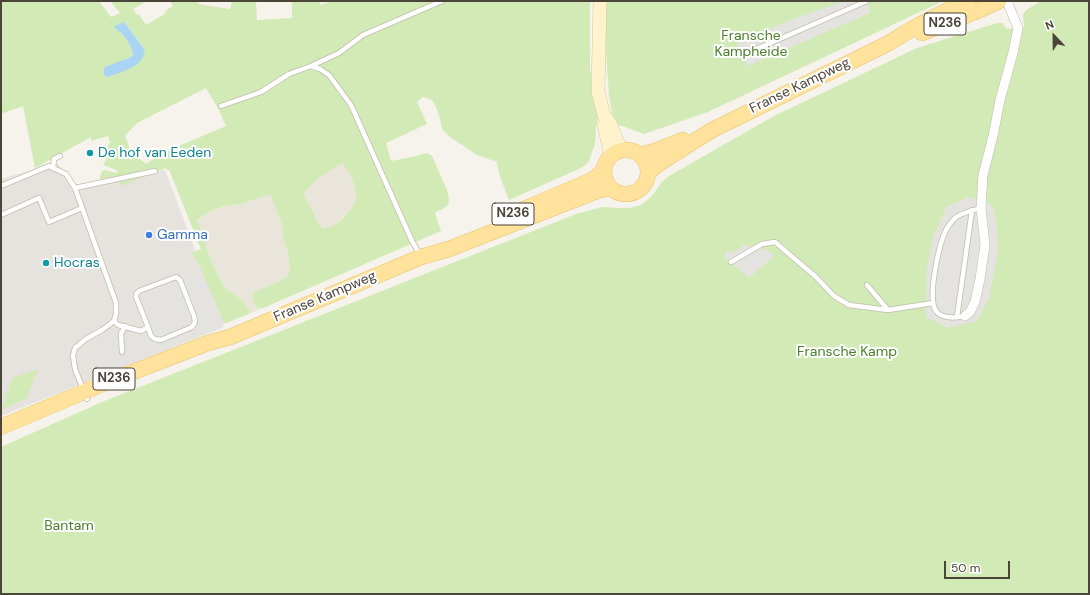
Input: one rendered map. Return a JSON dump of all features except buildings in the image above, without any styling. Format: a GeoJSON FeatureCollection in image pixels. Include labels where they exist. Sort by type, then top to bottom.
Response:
{"type":"FeatureCollection","features":[{"type":"Feature","properties":{"kind":"main road"},"geometry":{"type":"LineString","coordinates":[[600,1],[598,92],[604,115],[611,125],[616,139],[616,153]]}},
{"type":"Feature","properties":{"kind":"main road","name":"Franse Kampweg"},"geometry":{"type":"LineString","coordinates":[[648,172],[712,130],[889,43],[910,30],[968,1]]}},
{"type":"Feature","properties":{"kind":"main road","name":"Franse Kampweg"},"geometry":{"type":"LineString","coordinates":[[889,43],[912,37],[999,1]]}},
{"type":"Feature","properties":{"kind":"main road","name":"Franse Kampweg"},"geometry":{"type":"LineString","coordinates":[[640,155],[655,152],[686,138],[712,130]]}},
{"type":"Feature","properties":{"kind":"main road","name":"N236"},"geometry":{"type":"LineString","coordinates":[[604,169],[608,158],[616,153],[629,149],[640,155]]}},
{"type":"Feature","properties":{"kind":"main road"},"geometry":{"type":"LineString","coordinates":[[640,155],[646,162],[648,172]]}},
{"type":"Feature","properties":{"kind":"main road"},"geometry":{"type":"LineString","coordinates":[[604,169],[603,174],[606,182],[611,188]]}},
{"type":"Feature","properties":{"kind":"main road","name":"Franse Kampweg"},"geometry":{"type":"LineString","coordinates":[[421,257],[446,243],[592,180],[604,169]]}},
{"type":"Feature","properties":{"kind":"main road","name":"N236"},"geometry":{"type":"LineString","coordinates":[[611,188],[615,192],[622,194],[636,192],[645,182],[648,172]]}},
{"type":"Feature","properties":{"kind":"main road","name":"Franse Kampweg"},"geometry":{"type":"LineString","coordinates":[[1,427],[210,348],[230,336],[421,257],[456,246],[597,191],[611,188]]}},
{"type":"Feature","properties":{"kind":"main road","name":"Franse Kampweg"},"geometry":{"type":"LineString","coordinates":[[1,436],[86,395]]}},
{"type":"Feature","properties":{"kind":"street"},"geometry":{"type":"LineString","coordinates":[[961,317],[970,312],[975,302],[983,264],[985,245],[981,208],[982,175],[993,136],[1000,100],[1014,53],[1018,28],[1007,1]]}},
{"type":"Feature","properties":{"kind":"lane"},"geometry":{"type":"LineString","coordinates":[[221,106],[261,92],[289,74],[339,53],[363,35],[442,1]]}},
{"type":"Feature","properties":{"kind":"lane"},"geometry":{"type":"LineString","coordinates":[[752,51],[867,1]]}},
{"type":"Feature","properties":{"kind":"lane"},"geometry":{"type":"LineString","coordinates":[[311,66],[320,69],[329,75],[351,105],[412,241],[421,257]]}},
{"type":"Feature","properties":{"kind":"lane"},"geometry":{"type":"LineString","coordinates":[[53,168],[54,159],[60,156]]}},
{"type":"Feature","properties":{"kind":"lane"},"geometry":{"type":"LineString","coordinates":[[1,186],[49,166],[66,174],[74,188],[116,303],[116,314],[114,320],[75,348],[73,356],[75,369],[86,395]]}},
{"type":"Feature","properties":{"kind":"lane"},"geometry":{"type":"LineString","coordinates":[[74,188],[155,172]]}},
{"type":"Feature","properties":{"kind":"lane"},"geometry":{"type":"LineString","coordinates":[[1,215],[39,198],[49,222],[82,208]]}},
{"type":"Feature","properties":{"kind":"lane"},"geometry":{"type":"LineString","coordinates":[[972,210],[961,317],[943,316],[936,311],[933,303],[933,279],[940,244],[946,229],[956,218],[972,210],[981,208]]}},
{"type":"Feature","properties":{"kind":"lane"},"geometry":{"type":"LineString","coordinates":[[731,262],[762,244],[775,242],[816,277],[834,296],[849,305],[888,310],[933,303]]}},
{"type":"Feature","properties":{"kind":"lane"},"geometry":{"type":"LineString","coordinates":[[176,277],[180,280],[195,322],[192,327],[161,340],[155,339],[151,336],[148,327],[136,294],[139,291],[176,277]]}},
{"type":"Feature","properties":{"kind":"lane"},"geometry":{"type":"LineString","coordinates":[[867,285],[888,310]]}},
{"type":"Feature","properties":{"kind":"lane"},"geometry":{"type":"LineString","coordinates":[[114,320],[118,325],[141,331],[148,327]]}},
{"type":"Feature","properties":{"kind":"lane"},"geometry":{"type":"LineString","coordinates":[[122,352],[121,334],[124,326]]}},
{"type":"Feature","properties":{"kind":"shaded area"},"geometry":{"type":"Polygon","coordinates":[[[845,1],[862,1],[868,5],[870,13],[748,66],[737,44],[790,20],[845,1]]]}},
{"type":"Feature","properties":{"kind":"shaded area"},"geometry":{"type":"Polygon","coordinates":[[[57,163],[76,186],[165,170],[224,327],[1,416],[1,179],[57,163]]]}},
{"type":"Feature","properties":{"kind":"shaded area"},"geometry":{"type":"Polygon","coordinates":[[[341,164],[347,167],[357,194],[356,200],[347,213],[335,224],[328,229],[324,229],[319,225],[303,193],[320,177],[341,164]]]}},
{"type":"Feature","properties":{"kind":"shaded area"},"geometry":{"type":"Polygon","coordinates":[[[271,195],[282,225],[283,239],[288,253],[290,271],[287,277],[253,294],[256,307],[263,308],[251,313],[244,302],[225,288],[213,265],[197,220],[211,211],[224,206],[242,204],[271,195]]]}},
{"type":"Feature","properties":{"kind":"shaded area"},"geometry":{"type":"Polygon","coordinates":[[[969,197],[985,201],[993,207],[996,218],[998,252],[989,298],[977,321],[948,328],[926,317],[927,267],[932,241],[946,207],[969,197]]]}},
{"type":"Feature","properties":{"kind":"shaded area"},"geometry":{"type":"Polygon","coordinates":[[[743,245],[763,248],[775,255],[749,278],[725,257],[726,251],[735,251],[743,245]]]}},
{"type":"Feature","properties":{"kind":"shaded area"},"geometry":{"type":"Polygon","coordinates":[[[199,265],[224,324],[151,356],[126,295],[199,265]]]}},
{"type":"Feature","properties":{"kind":"shaded area"},"geometry":{"type":"Polygon","coordinates":[[[116,334],[135,334],[143,355],[105,372],[93,365],[90,353],[116,334]]]}},
{"type":"Feature","properties":{"kind":"green space"},"geometry":{"type":"Polygon","coordinates":[[[1,1],[99,1],[111,17],[120,13],[110,1],[147,1],[133,9],[137,15],[139,14],[146,25],[166,13],[165,11],[173,6],[170,1],[198,1],[198,4],[230,9],[232,1],[279,1],[256,2],[257,20],[292,18],[292,1],[319,1],[321,5],[331,1],[590,1],[590,69],[598,117],[595,145],[589,161],[583,167],[509,200],[499,174],[497,162],[477,155],[450,137],[442,129],[436,107],[432,100],[423,97],[417,102],[427,124],[386,143],[391,161],[427,153],[432,156],[447,190],[449,200],[448,205],[435,213],[441,231],[263,308],[256,307],[253,300],[255,292],[287,277],[290,271],[288,253],[283,239],[282,225],[271,196],[267,195],[242,204],[224,206],[211,211],[197,220],[213,265],[225,288],[244,302],[251,313],[224,324],[199,265],[192,253],[201,249],[169,170],[166,168],[121,186],[120,181],[128,175],[100,179],[101,173],[104,170],[117,173],[117,170],[103,165],[107,158],[116,156],[107,148],[110,142],[108,136],[91,141],[91,137],[35,168],[23,106],[1,114],[1,1]],[[124,22],[116,30],[127,40],[133,55],[123,60],[105,76],[109,77],[136,65],[145,50],[124,22]],[[206,88],[137,123],[125,136],[131,152],[146,164],[160,154],[226,126],[219,110],[206,88]],[[343,164],[320,177],[303,193],[319,225],[324,229],[338,222],[348,212],[355,202],[356,190],[343,164]]]}},
{"type":"Feature","properties":{"kind":"green space","name":"Fransche Kampheide"},"geometry":{"type":"Polygon","coordinates":[[[605,1],[943,1],[708,112],[644,134],[619,125],[615,122],[612,113],[609,95],[604,20],[605,1]]]}},
{"type":"Feature","properties":{"kind":"green space","name":"Fransche Kamp"},"geometry":{"type":"Polygon","coordinates":[[[1041,1],[1089,1],[1089,594],[1,594],[1,447],[102,402],[576,214],[603,207],[629,208],[641,205],[651,197],[662,182],[669,176],[774,116],[917,48],[997,23],[1002,23],[1007,29],[1024,27],[1023,15],[1026,10],[1041,1]]]}},
{"type":"Feature","properties":{"kind":"green space"},"geometry":{"type":"Polygon","coordinates":[[[38,369],[26,399],[2,409],[12,378],[38,369]]]}},
{"type":"Feature","properties":{"kind":"water"},"geometry":{"type":"Polygon","coordinates":[[[124,22],[145,50],[139,63],[109,77],[105,76],[103,72],[105,67],[133,55],[132,49],[127,40],[114,26],[124,22]]]}},
{"type":"Feature","properties":{"kind":"place","name":"De hof van Eeden"},"geometry":{"type":"Point","coordinates":[90,153]}},
{"type":"Feature","properties":{"kind":"place","name":"Gamma"},"geometry":{"type":"Point","coordinates":[149,235]}},
{"type":"Feature","properties":{"kind":"place","name":"Hocras"},"geometry":{"type":"Point","coordinates":[46,263]}},
{"type":"Feature","properties":{"kind":"park label","name":"Bantam"},"geometry":{"type":"Point","coordinates":[69,526]}}]}
